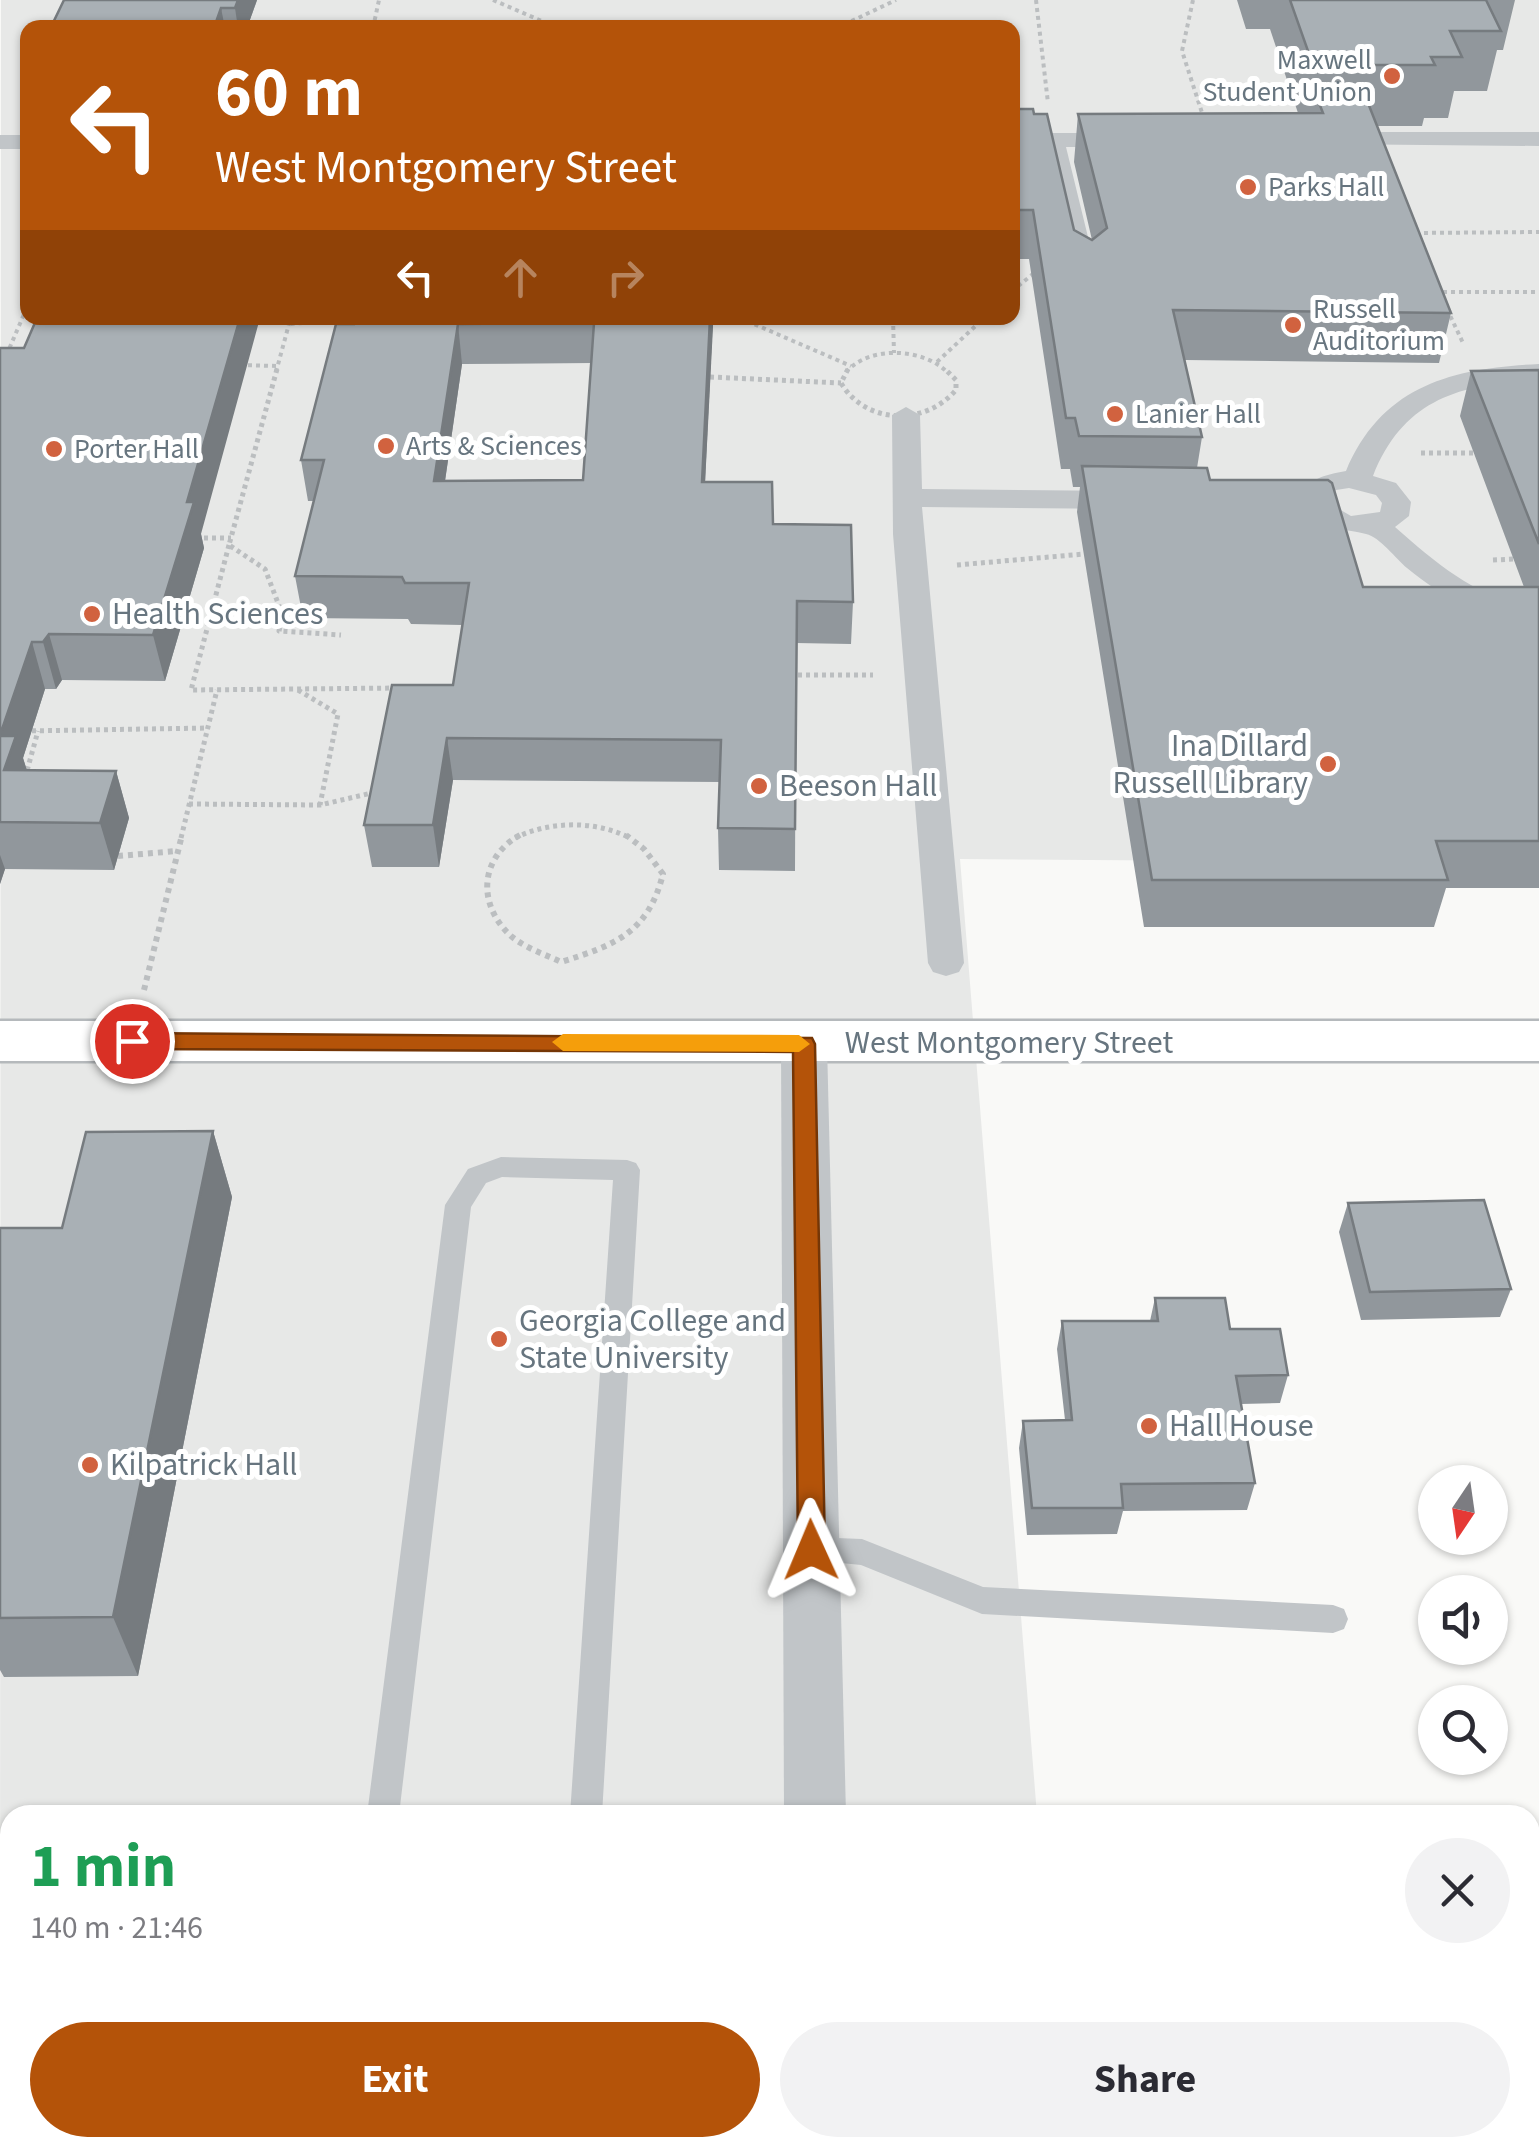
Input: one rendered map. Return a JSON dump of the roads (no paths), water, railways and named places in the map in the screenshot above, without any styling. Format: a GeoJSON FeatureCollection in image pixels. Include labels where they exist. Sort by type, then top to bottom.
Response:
{"type":"FeatureCollection","features":[{"type":"Feature","properties":{"kind":"main road","name":"West Montgomery Street"},"geometry":{"type":"LineString","coordinates":[[0,1041],[1539,1041]]}},
{"type":"Feature","properties":{"kind":"street"},"geometry":{"type":"LineString","coordinates":[[1305,139],[1539,138]]}},
{"type":"Feature","properties":{"kind":"street"},"geometry":{"type":"LineString","coordinates":[[1020,140],[1210,140]]}},
{"type":"Feature","properties":{"kind":"street"},"geometry":{"type":"LineString","coordinates":[[1053,140],[1085,278]]}},
{"type":"Feature","properties":{"kind":"street"},"geometry":{"type":"LineString","coordinates":[[1357,480],[1365,453],[1391,420],[1436,387],[1478,376],[1539,372]]}},
{"type":"Feature","properties":{"kind":"street"},"geometry":{"type":"LineString","coordinates":[[906,415],[911,568],[946,963]]}},
{"type":"Feature","properties":{"kind":"street"},"geometry":{"type":"LineString","coordinates":[[1357,480],[1386,488],[1397,502],[1394,516],[1376,525],[1326,516],[1316,502],[1316,494],[1327,483],[1357,480]]}},
{"type":"Feature","properties":{"kind":"street"},"geometry":{"type":"LineString","coordinates":[[908,498],[1160,500]]}},
{"type":"Feature","properties":{"kind":"street"},"geometry":{"type":"LineString","coordinates":[[1277,502],[1316,502]]}},
{"type":"Feature","properties":{"kind":"street"},"geometry":{"type":"LineString","coordinates":[[1376,525],[1423,569],[1467,596],[1508,616],[1539,618]]}},
{"type":"Feature","properties":{"kind":"street"},"geometry":{"type":"LineString","coordinates":[[804,1044],[814,1805]]}},
{"type":"Feature","properties":{"kind":"lane"},"geometry":{"type":"LineString","coordinates":[[385,1805],[458,1206],[477,1176],[502,1166],[627,1170],[587,1805]]}},
{"type":"Feature","properties":{"kind":"lane"},"geometry":{"type":"LineString","coordinates":[[811,1550],[862,1552],[982,1600],[1333,1619]]}},
{"type":"Feature","properties":{"kind":"place","name":"Maxwell Student Union"},"geometry":{"type":"Point","coordinates":[1392,76]}},
{"type":"Feature","properties":{"kind":"place","name":"Parks Hall"},"geometry":{"type":"Point","coordinates":[1248,187]}},
{"type":"Feature","properties":{"kind":"place","name":"Russell Auditorium"},"geometry":{"type":"Point","coordinates":[1293,325]}},
{"type":"Feature","properties":{"kind":"place","name":"Lanier Hall"},"geometry":{"type":"Point","coordinates":[1115,414]}},
{"type":"Feature","properties":{"kind":"place","name":"Arts & Sciences"},"geometry":{"type":"Point","coordinates":[386,446]}},
{"type":"Feature","properties":{"kind":"place","name":"Porter Hall"},"geometry":{"type":"Point","coordinates":[54,449]}},
{"type":"Feature","properties":{"kind":"place","name":"Health Sciences"},"geometry":{"type":"Point","coordinates":[92,614]}},
{"type":"Feature","properties":{"kind":"place","name":"Ina Dillard Russell Library"},"geometry":{"type":"Point","coordinates":[1328,764]}},
{"type":"Feature","properties":{"kind":"place","name":"Beeson Hall"},"geometry":{"type":"Point","coordinates":[759,786]}},
{"type":"Feature","properties":{"kind":"place","name":"Georgia College and State University"},"geometry":{"type":"Point","coordinates":[499,1339]}},
{"type":"Feature","properties":{"kind":"place","name":"Hall House"},"geometry":{"type":"Point","coordinates":[1149,1426]}},
{"type":"Feature","properties":{"kind":"place","name":"Kilpatrick Hall"},"geometry":{"type":"Point","coordinates":[90,1465]}}]}
